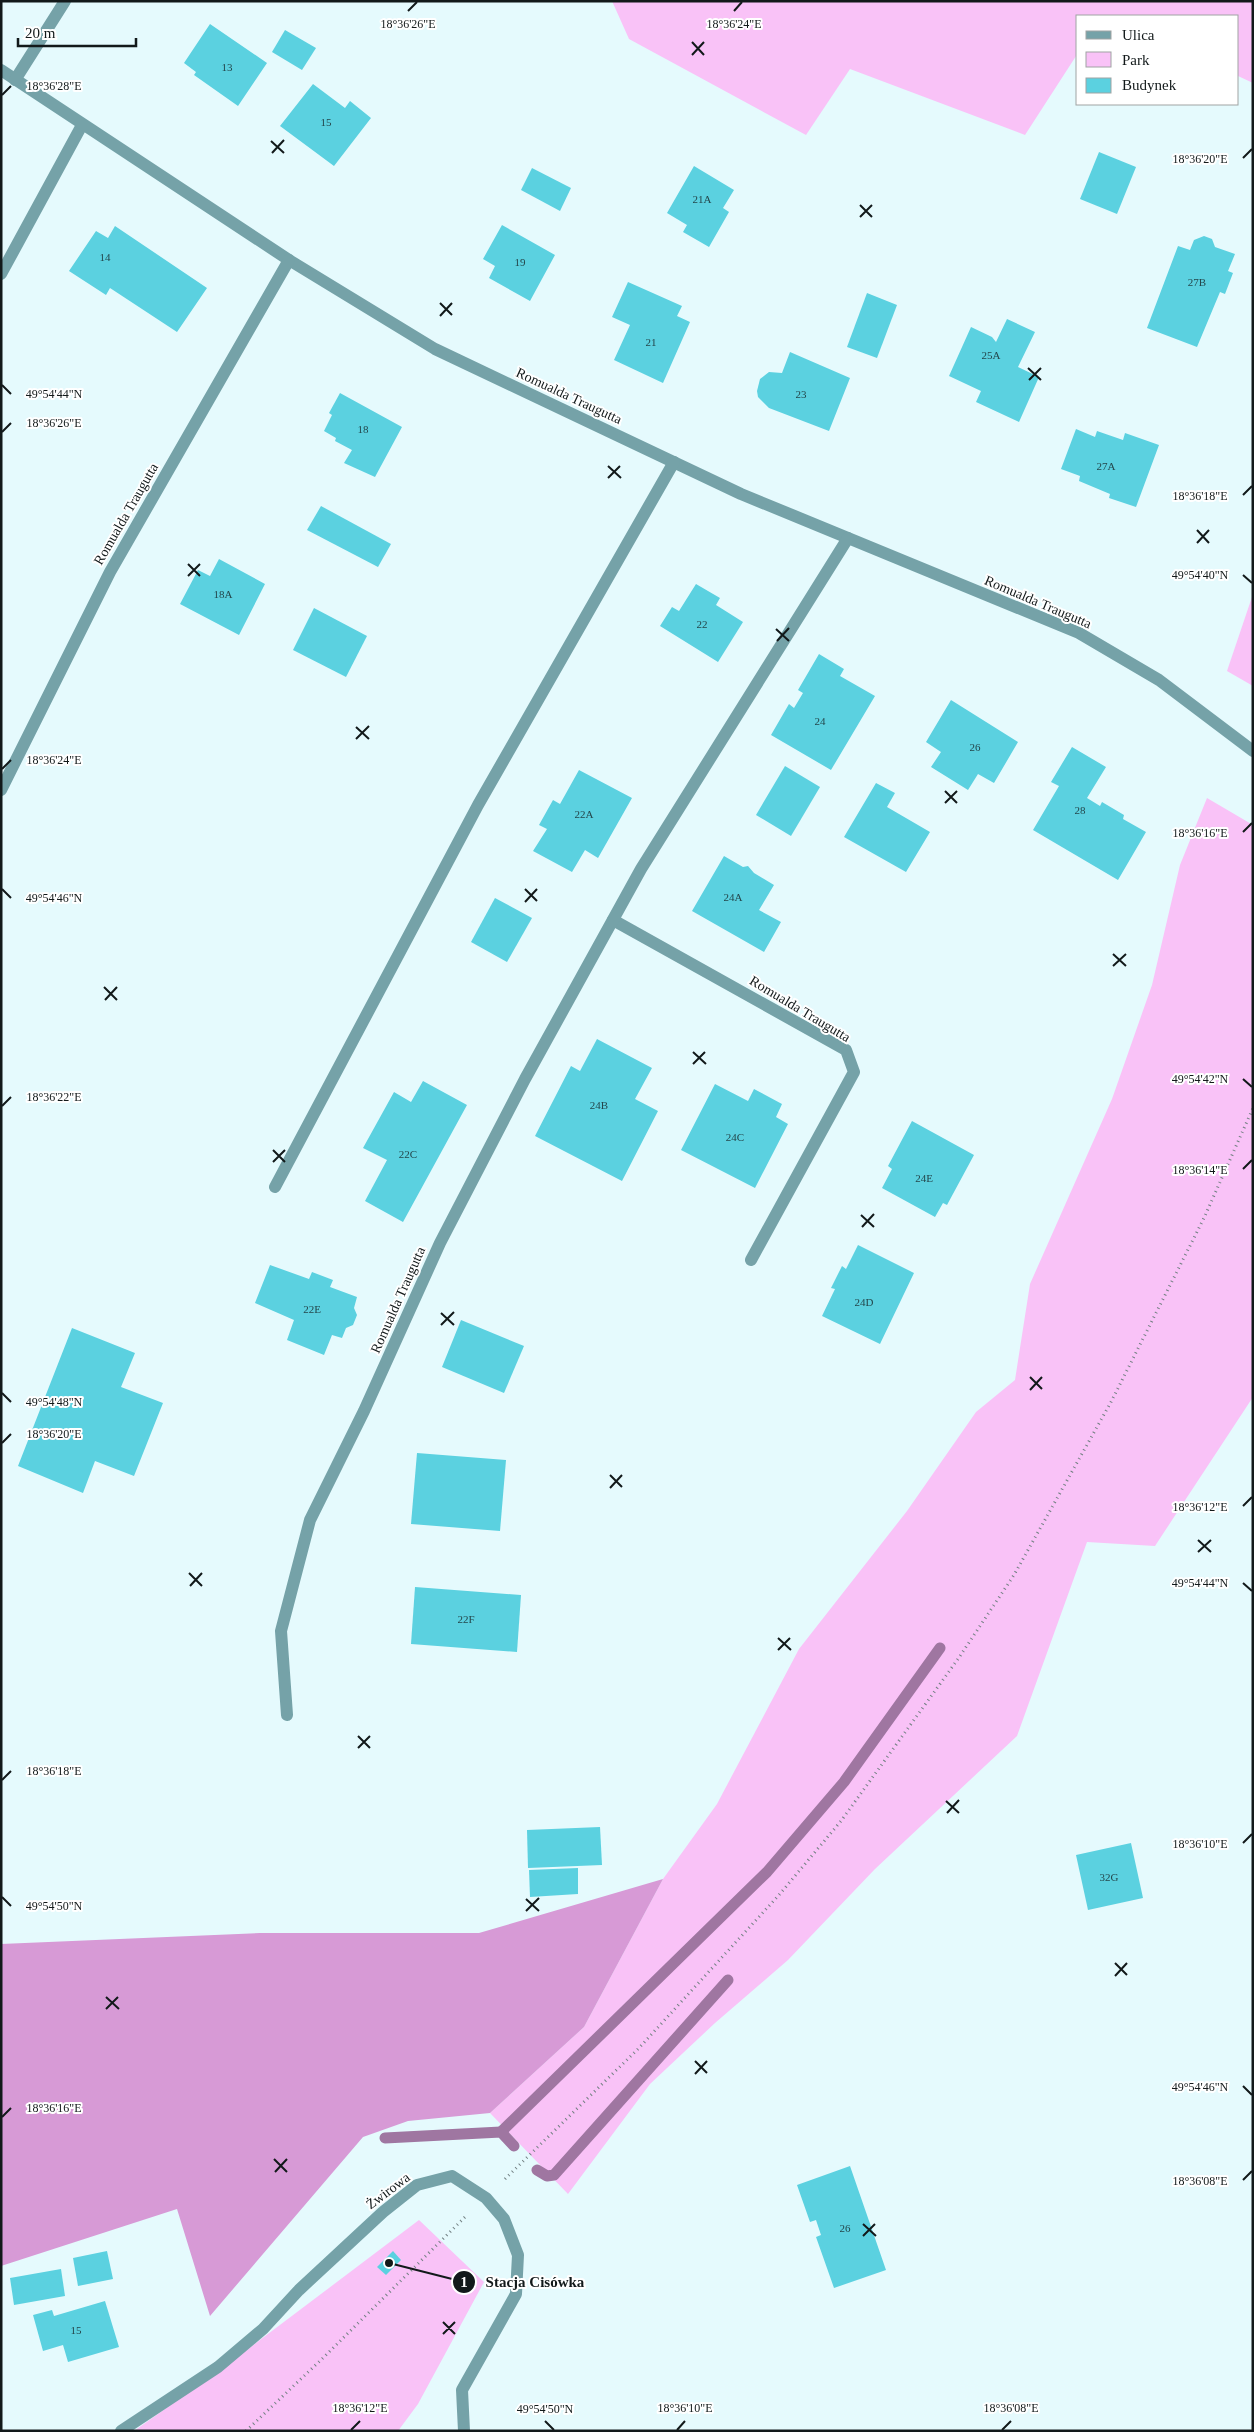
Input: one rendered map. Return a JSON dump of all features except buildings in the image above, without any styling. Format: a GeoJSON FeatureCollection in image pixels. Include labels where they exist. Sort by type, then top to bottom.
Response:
{"type":"FeatureCollection","features":[{"type":"Feature","properties":{"kind":"street"},"geometry":{"type":"LineString","coordinates":[[15,80],[65,1]]}},
{"type":"Feature","properties":{"kind":"street","name":"Romualda Traugutta"},"geometry":{"type":"LineString","coordinates":[[1,70],[289,260],[435,350],[741,494],[1079,633],[1159,680],[1252,750]]}},
{"type":"Feature","properties":{"kind":"street"},"geometry":{"type":"LineString","coordinates":[[1,274],[82,124]]}},
{"type":"Feature","properties":{"kind":"street","name":"Romualda Traugutta"},"geometry":{"type":"LineString","coordinates":[[1,790],[110,572],[289,260]]}},
{"type":"Feature","properties":{"kind":"street"},"geometry":{"type":"LineString","coordinates":[[275,1186],[478,806],[674,462]]}},
{"type":"Feature","properties":{"kind":"street","name":"Romualda Traugutta"},"geometry":{"type":"LineString","coordinates":[[288,1715],[281,1631],[310,1520],[364,1412],[445,1234],[525,1079],[641,869],[848,538]]}},
{"type":"Feature","properties":{"kind":"street","name":"Romualda Traugutta"},"geometry":{"type":"LineString","coordinates":[[613,920],[846,1050],[854,1072],[751,1260]]}},
{"type":"Feature","properties":{"kind":"street","name":"Żwirowa"},"geometry":{"type":"LineString","coordinates":[[121,2431],[218,2367],[263,2329],[299,2290],[383,2212],[417,2185],[452,2176],[486,2198],[504,2219],[518,2255],[516,2294],[462,2390],[464,2431]]}},
{"type":"Feature","properties":{"kind":"path"},"geometry":{"type":"LineString","coordinates":[[246,2431],[639,2048],[779,1895],[841,1821],[958,1660],[1014,1575],[1111,1402],[1200,1227],[1253,1108]]}},
{"type":"Feature","properties":{"kind":"green space"},"geometry":{"type":"Polygon","coordinates":[[[612,1],[1253,1],[1253,83],[1239,76],[1239,15],[1076,15],[1076,56],[1025,135],[850,69],[806,135],[629,39],[612,1]]]}},
{"type":"Feature","properties":{"kind":"green space"},"geometry":{"type":"Polygon","coordinates":[[[1253,594],[1253,686],[1227,671],[1253,594]]]}},
{"type":"Feature","properties":{"kind":"green space"},"geometry":{"type":"Polygon","coordinates":[[[1207,798],[1253,825],[1253,1397],[1155,1546],[1087,1542],[1017,1736],[875,1869],[788,1960],[715,2023],[650,2084],[568,2194],[490,2113],[584,2027],[663,1879],[717,1804],[799,1649],[907,1511],[976,1412],[1015,1380],[1030,1284],[1112,1099],[1152,985],[1180,865],[1207,798]]]}},
{"type":"Feature","properties":{"kind":"green space"},"geometry":{"type":"Polygon","coordinates":[[[419,2220],[484,2282],[418,2404],[398,2431],[134,2431],[227,2365],[419,2220]]]}},
{"type":"Feature","properties":{"kind":"shaded area"},"geometry":{"type":"Polygon","coordinates":[[[663,1879],[584,2027],[490,2113],[408,2121],[363,2137],[210,2316],[177,2209],[1,2266],[1,1944],[260,1933],[479,1933],[663,1879]]]}},
{"type":"Feature","properties":{"kind":"waterway"},"geometry":{"type":"LineString","coordinates":[[501,2132],[767,1872],[844,1782],[940,1648]]}},
{"type":"Feature","properties":{"kind":"waterway"},"geometry":{"type":"LineString","coordinates":[[537,2170],[547,2176],[554,2175],[728,1980]]}},
{"type":"Feature","properties":{"kind":"waterway"},"geometry":{"type":"LineString","coordinates":[[385,2138],[501,2132],[514,2146]]}},
{"type":"Feature","properties":{"kind":"place","name":"Stacja Cisówka"},"geometry":{"type":"Point","coordinates":[389,2263]}}]}
